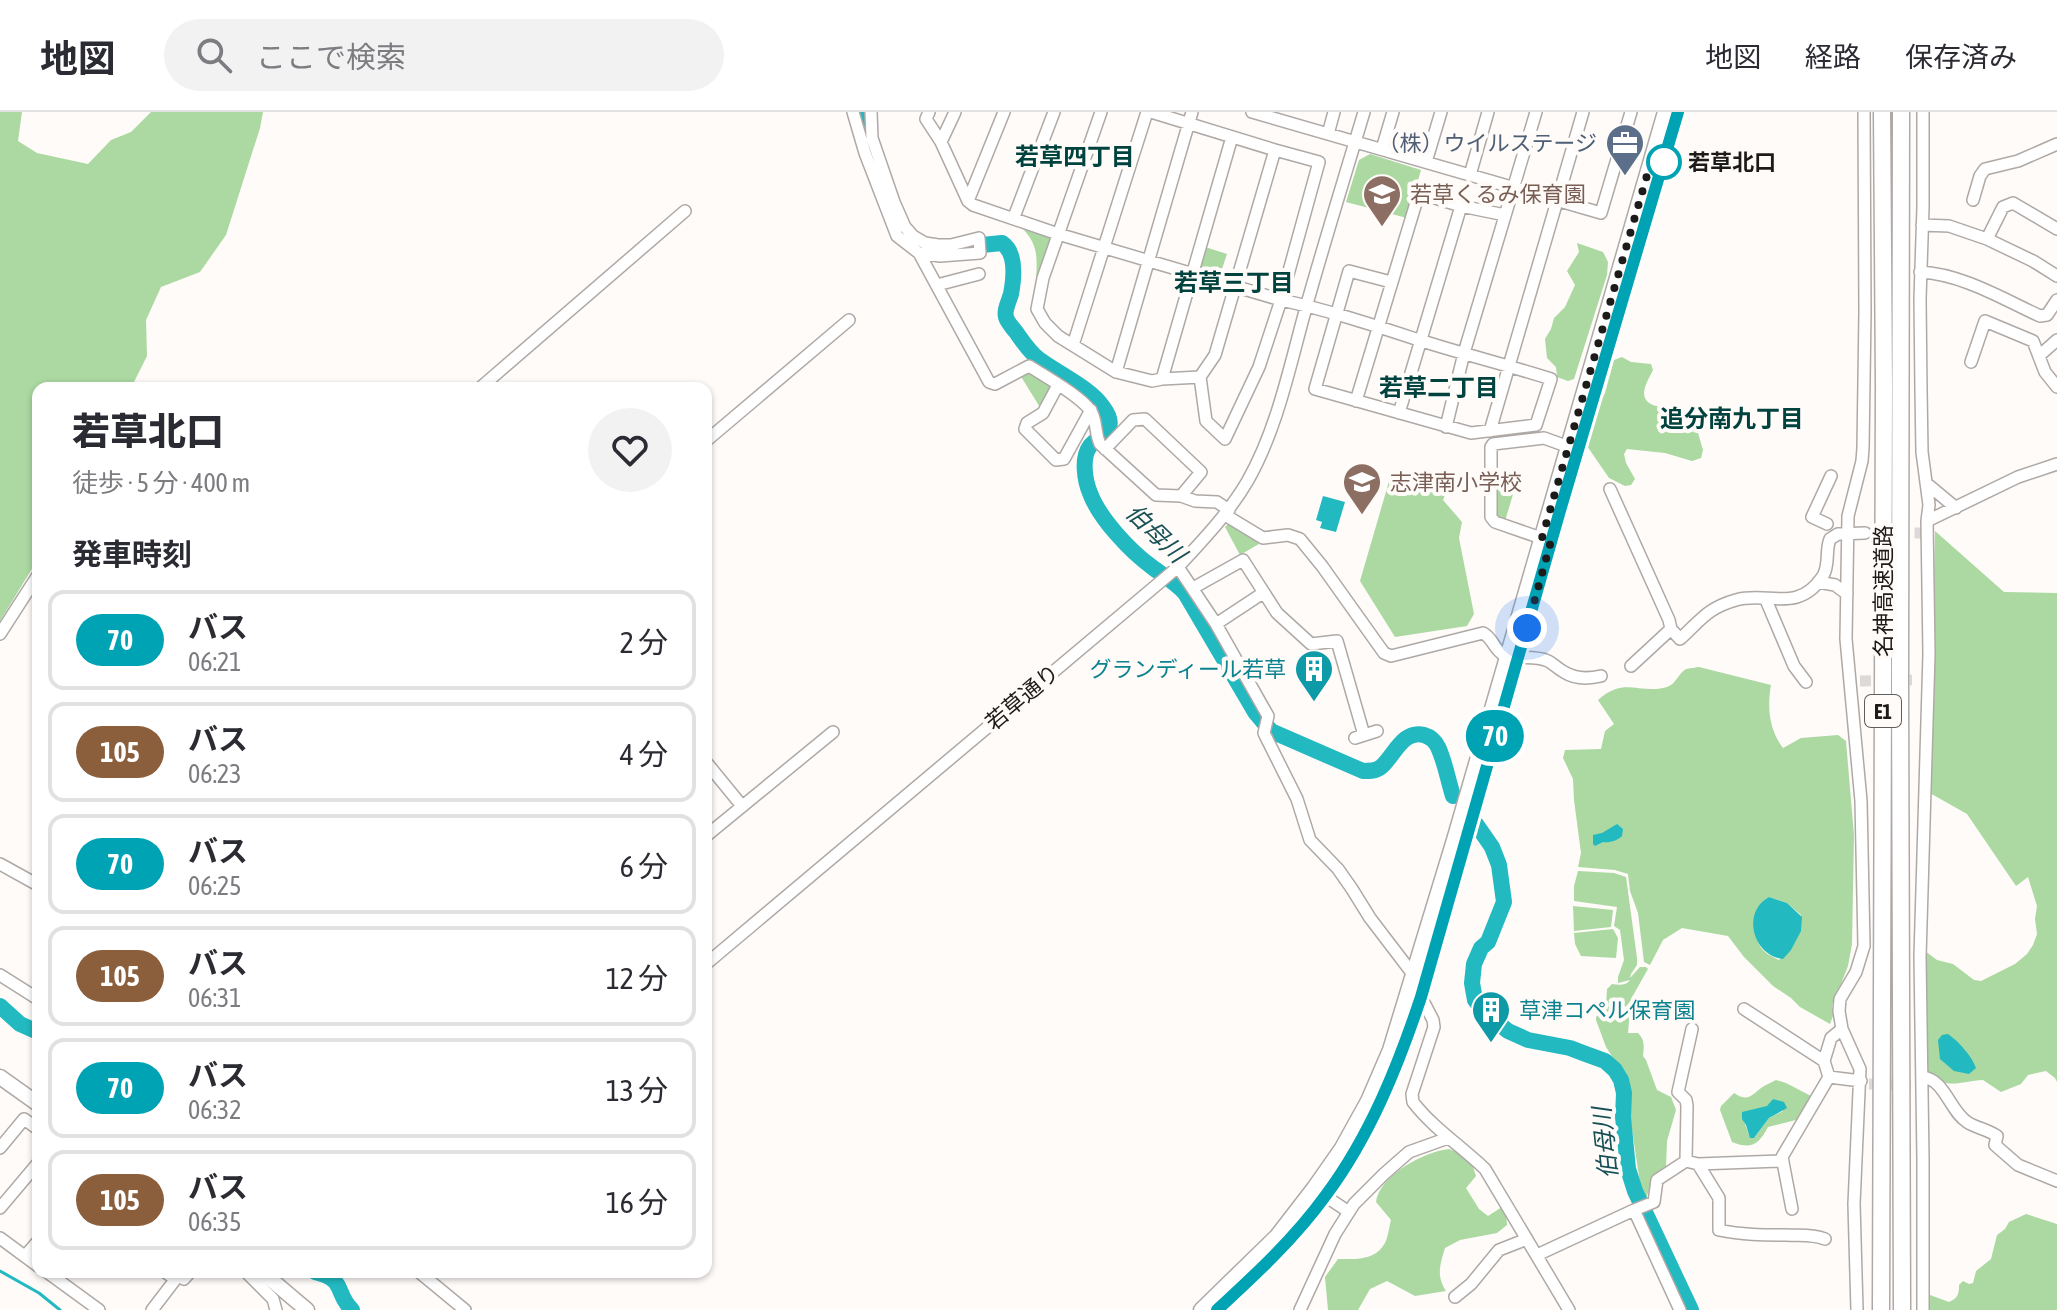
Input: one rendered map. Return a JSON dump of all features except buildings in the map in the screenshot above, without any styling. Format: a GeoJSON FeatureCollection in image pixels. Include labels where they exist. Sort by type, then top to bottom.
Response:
{"type":"FeatureCollection","features":[{"type":"Feature","properties":{"kind":"highway","name":"名神高速道路"},"geometry":{"type":"LineString","coordinates":[[1881,1310],[1882,112]]}},
{"type":"Feature","properties":{"kind":"highway","name":"名神高速道路"},"geometry":{"type":"LineString","coordinates":[[1901,112],[1902,1310]]}},
{"type":"Feature","properties":{"kind":"main road"},"geometry":{"type":"LineString","coordinates":[[1547,540],[1569,447],[1665,112]]}},
{"type":"Feature","properties":{"kind":"main road"},"geometry":{"type":"LineString","coordinates":[[1217,1310],[1262,1268],[1325,1196],[1353,1152],[1403,1051],[1421,997],[1547,540],[1678,112]]}},
{"type":"Feature","properties":{"kind":"main road"},"geometry":{"type":"LineString","coordinates":[[1201,1310],[1277,1236],[1342,1148],[1368,1101],[1390,1050],[1514,656]]}},
{"type":"Feature","properties":{"kind":"main road"},"geometry":{"type":"LineString","coordinates":[[0,1077],[32,1100]]}},
{"type":"Feature","properties":{"kind":"main road"},"geometry":{"type":"LineString","coordinates":[[269,1278],[307,1310]]}},
{"type":"Feature","properties":{"kind":"street"},"geometry":{"type":"LineString","coordinates":[[853,112],[897,236],[919,253],[989,382],[995,384],[1029,366],[1091,410],[1100,443],[1156,495],[1217,502],[1227,513],[1263,538],[1288,535],[1300,539],[1384,653],[1391,656],[1406,653],[1483,633],[1490,637],[1497,651],[1549,661],[1564,673],[1574,676],[1589,679],[1601,676]]}},
{"type":"Feature","properties":{"kind":"street"},"geometry":{"type":"LineString","coordinates":[[871,112],[872,138],[905,227],[925,243],[951,245],[979,238],[980,253],[940,256],[919,253]]}},
{"type":"Feature","properties":{"kind":"street"},"geometry":{"type":"LineString","coordinates":[[929,112],[926,119],[941,142],[968,201],[973,205],[1104,248],[1281,300],[1306,306],[1337,315],[1379,326],[1551,379],[1536,425],[1471,433],[1315,389],[1337,315],[1349,271],[1391,282]]}},
{"type":"Feature","properties":{"kind":"street"},"geometry":{"type":"LineString","coordinates":[[941,142],[955,112]]}},
{"type":"Feature","properties":{"kind":"street"},"geometry":{"type":"LineString","coordinates":[[968,201],[1004,112]]}},
{"type":"Feature","properties":{"kind":"street"},"geometry":{"type":"LineString","coordinates":[[1014,217],[1054,112]]}},
{"type":"Feature","properties":{"kind":"street"},"geometry":{"type":"LineString","coordinates":[[1101,112],[1043,278],[1037,309],[1058,336],[1116,372],[1152,381],[1200,377]]}},
{"type":"Feature","properties":{"kind":"street"},"geometry":{"type":"LineString","coordinates":[[1073,345],[1149,112],[1191,118],[1232,137],[1319,162],[1259,367],[1225,439],[1206,421],[1200,377],[1215,355],[1275,150]]}},
{"type":"Feature","properties":{"kind":"street"},"geometry":{"type":"LineString","coordinates":[[1252,112],[1286,116],[1328,134],[1601,213],[1631,112]]}},
{"type":"Feature","properties":{"kind":"street"},"geometry":{"type":"LineString","coordinates":[[1328,134],[1334,112]]}},
{"type":"Feature","properties":{"kind":"street","name":"若草通り"},"geometry":{"type":"LineString","coordinates":[[712,959],[1171,573],[1227,513],[1264,447],[1286,382],[1364,112]]}},
{"type":"Feature","properties":{"kind":"street"},"geometry":{"type":"LineString","coordinates":[[1382,149],[1393,112]]}},
{"type":"Feature","properties":{"kind":"street"},"geometry":{"type":"LineString","coordinates":[[1426,162],[1441,112]]}},
{"type":"Feature","properties":{"kind":"street"},"geometry":{"type":"LineString","coordinates":[[1470,175],[1488,112]]}},
{"type":"Feature","properties":{"kind":"street"},"geometry":{"type":"LineString","coordinates":[[1446,427],[1464,353],[1536,112]]}},
{"type":"Feature","properties":{"kind":"street"},"geometry":{"type":"LineString","coordinates":[[1490,431],[1583,112]]}},
{"type":"Feature","properties":{"kind":"street"},"geometry":{"type":"LineString","coordinates":[[1857,1310],[1854,1204],[1863,1083],[1842,1029],[1839,1011],[1840,999],[1856,972],[1864,946],[1855,681],[1846,639],[1848,533],[1851,502],[1863,448],[1864,112]]}},
{"type":"Feature","properties":{"kind":"street"},"geometry":{"type":"LineString","coordinates":[[1923,112],[1921,390],[1922,452],[1929,505],[1929,642],[1918,1083],[1923,1310]]}},
{"type":"Feature","properties":{"kind":"street"},"geometry":{"type":"LineString","coordinates":[[1116,372],[1191,118]]}},
{"type":"Feature","properties":{"kind":"street"},"geometry":{"type":"LineString","coordinates":[[1162,379],[1232,137]]}},
{"type":"Feature","properties":{"kind":"street"},"geometry":{"type":"LineString","coordinates":[[1973,200],[1985,169],[2018,161],[2057,144]]}},
{"type":"Feature","properties":{"kind":"street"},"geometry":{"type":"LineString","coordinates":[[1356,401],[1419,193],[1505,215]]}},
{"type":"Feature","properties":{"kind":"street"},"geometry":{"type":"LineString","coordinates":[[1987,239],[2003,207],[2013,203],[2057,229]]}},
{"type":"Feature","properties":{"kind":"street"},"geometry":{"type":"LineString","coordinates":[[1399,413],[1461,206]]}},
{"type":"Feature","properties":{"kind":"street"},"geometry":{"type":"LineString","coordinates":[[487,382],[685,211]]}},
{"type":"Feature","properties":{"kind":"street"},"geometry":{"type":"LineString","coordinates":[[1922,225],[1949,226],[1987,239],[2057,276]]}},
{"type":"Feature","properties":{"kind":"street"},"geometry":{"type":"LineString","coordinates":[[1920,272],[1938,273],[1968,283],[2040,316],[2047,315],[2057,300]]}},
{"type":"Feature","properties":{"kind":"street"},"geometry":{"type":"LineString","coordinates":[[937,285],[979,274]]}},
{"type":"Feature","properties":{"kind":"street"},"geometry":{"type":"LineString","coordinates":[[712,436],[849,320]]}},
{"type":"Feature","properties":{"kind":"street"},"geometry":{"type":"LineString","coordinates":[[1971,362],[1985,321],[2033,341],[2045,372],[2057,387]]}},
{"type":"Feature","properties":{"kind":"street"},"geometry":{"type":"LineString","coordinates":[[2040,355],[2057,340]]}},
{"type":"Feature","properties":{"kind":"street"},"geometry":{"type":"LineString","coordinates":[[1058,385],[1043,413],[1027,423],[1025,429],[1056,460],[1064,459],[1091,410]]}},
{"type":"Feature","properties":{"kind":"street"},"geometry":{"type":"LineString","coordinates":[[1100,443],[1133,420],[1145,419],[1201,472],[1181,496]]}},
{"type":"Feature","properties":{"kind":"street"},"geometry":{"type":"LineString","coordinates":[[1547,540],[1495,522],[1491,517],[1491,447],[1493,444],[1544,438],[1569,447]]}},
{"type":"Feature","properties":{"kind":"street"},"geometry":{"type":"LineString","coordinates":[[1927,521],[2018,477],[2057,464]]}},
{"type":"Feature","properties":{"kind":"street"},"geometry":{"type":"LineString","coordinates":[[1827,524],[1812,517],[1831,476]]}},
{"type":"Feature","properties":{"kind":"street"},"geometry":{"type":"LineString","coordinates":[[1926,483],[1956,508]]}},
{"type":"Feature","properties":{"kind":"street"},"geometry":{"type":"LineString","coordinates":[[1610,489],[1671,629],[1680,639],[1705,614],[1734,600],[1794,598],[1818,582],[1827,567],[1830,539],[1838,534],[1865,533]]}},
{"type":"Feature","properties":{"kind":"street"},"geometry":{"type":"LineString","coordinates":[[1193,588],[1241,559],[1277,613],[1311,644],[1337,641],[1359,737],[1377,731]]}},
{"type":"Feature","properties":{"kind":"street"},"geometry":{"type":"LineString","coordinates":[[1171,573],[1193,588],[1268,716],[1264,733],[1297,799],[1310,840],[1338,869],[1412,973],[1430,1012],[1434,1027],[1412,1094],[1413,1102],[1448,1138],[1485,1169],[1569,1310]]}},
{"type":"Feature","properties":{"kind":"street"},"geometry":{"type":"LineString","coordinates":[[1818,582],[1835,585],[1847,594]]}},
{"type":"Feature","properties":{"kind":"street"},"geometry":{"type":"LineString","coordinates":[[0,634],[32,584]]}},
{"type":"Feature","properties":{"kind":"street"},"geometry":{"type":"LineString","coordinates":[[1216,624],[1263,593]]}},
{"type":"Feature","properties":{"kind":"street"},"geometry":{"type":"LineString","coordinates":[[1766,600],[1794,666],[1806,682]]}},
{"type":"Feature","properties":{"kind":"street"},"geometry":{"type":"LineString","coordinates":[[1631,666],[1671,629]]}},
{"type":"Feature","properties":{"kind":"street"},"geometry":{"type":"LineString","coordinates":[[1912,680],[1927,679]]}},
{"type":"Feature","properties":{"kind":"street"},"geometry":{"type":"LineString","coordinates":[[712,831],[833,732]]}},
{"type":"Feature","properties":{"kind":"street"},"geometry":{"type":"LineString","coordinates":[[712,769],[742,806]]}},
{"type":"Feature","properties":{"kind":"street"},"geometry":{"type":"LineString","coordinates":[[0,864],[32,882]]}},
{"type":"Feature","properties":{"kind":"street"},"geometry":{"type":"LineString","coordinates":[[0,975],[32,995]]}},
{"type":"Feature","properties":{"kind":"street"},"geometry":{"type":"LineString","coordinates":[[1744,1009],[1824,1061]]}},
{"type":"Feature","properties":{"kind":"street"},"geometry":{"type":"LineString","coordinates":[[1692,1029],[1678,1092],[1686,1100],[1692,1163],[1719,1198],[1719,1230],[1741,1235],[1809,1234],[1825,1239]]}},
{"type":"Feature","properties":{"kind":"street"},"geometry":{"type":"LineString","coordinates":[[1792,1209],[1782,1157],[1829,1077],[1824,1061],[1831,1038],[1842,1029]]}},
{"type":"Feature","properties":{"kind":"street"},"geometry":{"type":"LineString","coordinates":[[1829,1077],[1863,1083]]}},
{"type":"Feature","properties":{"kind":"street"},"geometry":{"type":"LineString","coordinates":[[1918,1083],[1928,1078],[1938,1085],[1967,1122],[1997,1136],[1995,1145],[2018,1165],[2057,1181]]}},
{"type":"Feature","properties":{"kind":"street"},"geometry":{"type":"LineString","coordinates":[[0,1148],[24,1119],[32,1125]]}},
{"type":"Feature","properties":{"kind":"street"},"geometry":{"type":"LineString","coordinates":[[1300,1310],[1335,1234],[1354,1204],[1409,1152],[1448,1138]]}},
{"type":"Feature","properties":{"kind":"street"},"geometry":{"type":"LineString","coordinates":[[1537,1255],[1654,1202],[1657,1180],[1692,1163],[1783,1161]]}},
{"type":"Feature","properties":{"kind":"street"},"geometry":{"type":"LineString","coordinates":[[0,1208],[32,1170]]}},
{"type":"Feature","properties":{"kind":"street"},"geometry":{"type":"LineString","coordinates":[[1325,1196],[1349,1212]]}},
{"type":"Feature","properties":{"kind":"street"},"geometry":{"type":"LineString","coordinates":[[1634,1210],[1680,1310]]}},
{"type":"Feature","properties":{"kind":"street"},"geometry":{"type":"LineString","coordinates":[[0,1238],[32,1261]]}},
{"type":"Feature","properties":{"kind":"street"},"geometry":{"type":"LineString","coordinates":[[1455,1297],[1471,1284],[1499,1250],[1527,1239]]}},
{"type":"Feature","properties":{"kind":"street"},"geometry":{"type":"LineString","coordinates":[[25,1256],[32,1248]]}},
{"type":"Feature","properties":{"kind":"street"},"geometry":{"type":"LineString","coordinates":[[55,1278],[99,1310]]}},
{"type":"Feature","properties":{"kind":"street"},"geometry":{"type":"LineString","coordinates":[[152,1310],[169,1278]]}},
{"type":"Feature","properties":{"kind":"street"},"geometry":{"type":"LineString","coordinates":[[252,1278],[273,1299],[276,1310]]}},
{"type":"Feature","properties":{"kind":"street"},"geometry":{"type":"LineString","coordinates":[[426,1278],[465,1310]]}},
{"type":"Feature","properties":{"kind":"green space"},"geometry":{"type":"Polygon","coordinates":[[[0,112],[22,112],[18,141],[37,153],[88,164],[111,140],[131,132],[151,112],[263,112],[226,235],[200,272],[161,287],[146,320],[147,356],[134,382],[32,382],[32,569],[0,621],[0,112]]]}},
{"type":"Feature","properties":{"kind":"green space"},"geometry":{"type":"Polygon","coordinates":[[[1370,154],[1421,170],[1407,218],[1346,202],[1359,160],[1370,154]]]}},
{"type":"Feature","properties":{"kind":"green space"},"geometry":{"type":"Polygon","coordinates":[[[1021,227],[1049,234],[1051,238],[1039,282],[1036,282],[1034,246],[1021,227]]]}},
{"type":"Feature","properties":{"kind":"green space"},"geometry":{"type":"Polygon","coordinates":[[[1577,243],[1603,252],[1608,262],[1607,275],[1574,379],[1568,381],[1557,377],[1556,367],[1547,358],[1545,339],[1575,285],[1567,271],[1579,252],[1577,243]]]}},
{"type":"Feature","properties":{"kind":"green space"},"geometry":{"type":"Polygon","coordinates":[[[1202,246],[1227,254],[1218,281],[1194,273],[1202,246]]]}},
{"type":"Feature","properties":{"kind":"green space"},"geometry":{"type":"Polygon","coordinates":[[[1622,357],[1631,362],[1651,364],[1653,370],[1644,390],[1646,400],[1678,414],[1698,433],[1703,450],[1701,458],[1692,461],[1665,453],[1627,449],[1624,454],[1626,463],[1635,479],[1631,485],[1625,486],[1609,478],[1587,446],[1614,360],[1622,357]]]}},
{"type":"Feature","properties":{"kind":"green space"},"geometry":{"type":"Polygon","coordinates":[[[1033,373],[1049,383],[1051,391],[1041,409],[1020,375],[1033,373]]]}},
{"type":"Feature","properties":{"kind":"green space"},"geometry":{"type":"Polygon","coordinates":[[[1390,478],[1445,495],[1443,500],[1462,522],[1459,538],[1474,614],[1467,626],[1395,637],[1360,581],[1390,478]]]}},
{"type":"Feature","properties":{"kind":"green space"},"geometry":{"type":"Polygon","coordinates":[[[1493,486],[1514,491],[1505,521],[1494,512],[1493,486]]]}},
{"type":"Feature","properties":{"kind":"green space"},"geometry":{"type":"Polygon","coordinates":[[[1228,524],[1245,531],[1259,544],[1240,555],[1225,527],[1228,524]]]}},
{"type":"Feature","properties":{"kind":"green space"},"geometry":{"type":"Polygon","coordinates":[[[1935,531],[2004,592],[2057,593],[2057,1082],[2046,1071],[2028,1075],[2021,1084],[2001,1092],[1983,1080],[1947,1083],[1928,1072],[1925,951],[1937,960],[1953,964],[1974,980],[1981,981],[2015,964],[2027,954],[2037,934],[2037,906],[2028,877],[2016,886],[1967,814],[1928,792],[1935,531]]]}},
{"type":"Feature","properties":{"kind":"green space"},"geometry":{"type":"Polygon","coordinates":[[[1698,667],[1771,685],[1770,718],[1783,748],[1801,738],[1838,735],[1846,741],[1854,835],[1852,944],[1848,966],[1835,994],[1830,1024],[1800,1007],[1773,986],[1728,936],[1682,928],[1663,940],[1650,965],[1644,962],[1638,913],[1628,874],[1578,867],[1581,853],[1573,779],[1563,758],[1565,750],[1601,749],[1605,731],[1614,724],[1598,700],[1608,693],[1624,687],[1667,687],[1686,669],[1698,667]],[[1769,897],[1760,906],[1756,918],[1760,947],[1779,960],[1800,927],[1801,915],[1787,903],[1769,897]]]}},
{"type":"Feature","properties":{"kind":"green space"},"geometry":{"type":"Polygon","coordinates":[[[1578,871],[1614,873],[1626,877],[1637,958],[1630,978],[1640,967],[1648,969],[1631,999],[1628,1033],[1638,1033],[1640,1036],[1644,1044],[1643,1056],[1657,1090],[1671,1097],[1676,1110],[1667,1141],[1666,1167],[1653,1180],[1646,1198],[1641,1190],[1624,1075],[1606,1047],[1596,1020],[1606,1006],[1607,989],[1612,984],[1624,984],[1630,980],[1618,983],[1624,960],[1620,930],[1614,926],[1617,907],[1574,901],[1578,871]]]}},
{"type":"Feature","properties":{"kind":"green space"},"geometry":{"type":"Polygon","coordinates":[[[1573,906],[1613,910],[1611,927],[1574,931],[1573,906]]]}},
{"type":"Feature","properties":{"kind":"green space"},"geometry":{"type":"Polygon","coordinates":[[[1613,929],[1618,938],[1616,958],[1581,956],[1574,933],[1613,929]]]}},
{"type":"Feature","properties":{"kind":"green space"},"geometry":{"type":"Polygon","coordinates":[[[1776,1080],[1813,1097],[1800,1119],[1768,1127],[1754,1144],[1732,1142],[1721,1106],[1734,1093],[1747,1097],[1776,1080]],[[1773,1099],[1744,1121],[1749,1135],[1755,1137],[1769,1118],[1783,1111],[1773,1099]]]}},
{"type":"Feature","properties":{"kind":"green space"},"geometry":{"type":"Polygon","coordinates":[[[1449,1149],[1464,1156],[1472,1165],[1476,1176],[1466,1188],[1479,1209],[1488,1216],[1502,1207],[1506,1210],[1507,1225],[1497,1233],[1460,1240],[1445,1248],[1440,1275],[1446,1291],[1415,1296],[1387,1281],[1370,1289],[1358,1310],[1328,1310],[1325,1277],[1338,1259],[1368,1257],[1379,1251],[1386,1240],[1391,1220],[1376,1202],[1385,1183],[1416,1160],[1449,1149]]]}},
{"type":"Feature","properties":{"kind":"green space"},"geometry":{"type":"Polygon","coordinates":[[[2026,1214],[2057,1224],[2057,1310],[1930,1310],[1930,1295],[1949,1302],[1957,1295],[1963,1281],[1973,1283],[1976,1271],[1991,1259],[1997,1235],[2009,1222],[2026,1214]]]}},
{"type":"Feature","properties":{"kind":"water"},"geometry":{"type":"Polygon","coordinates":[[[1323,496],[1345,502],[1336,532],[1320,528],[1322,522],[1316,520],[1323,496]]]}},
{"type":"Feature","properties":{"kind":"water"},"geometry":{"type":"Polygon","coordinates":[[[1617,824],[1623,829],[1620,838],[1593,844],[1593,835],[1617,824]]]}},
{"type":"Feature","properties":{"kind":"water"},"geometry":{"type":"Polygon","coordinates":[[[1769,897],[1787,903],[1802,917],[1801,931],[1783,959],[1764,950],[1754,932],[1755,913],[1769,897]]]}},
{"type":"Feature","properties":{"kind":"water"},"geometry":{"type":"Polygon","coordinates":[[[1948,1034],[1974,1063],[1976,1068],[1969,1074],[1954,1071],[1940,1059],[1938,1040],[1948,1034]]]}},
{"type":"Feature","properties":{"kind":"water"},"geometry":{"type":"Polygon","coordinates":[[[1773,1099],[1784,1102],[1787,1108],[1769,1118],[1754,1138],[1750,1138],[1742,1112],[1767,1106],[1773,1099]]]}},
{"type":"Feature","properties":{"kind":"waterway","name":"伯母川"},"geometry":{"type":"LineString","coordinates":[[864,112],[871,145]]}},
{"type":"Feature","properties":{"kind":"waterway","name":"伯母川"},"geometry":{"type":"LineString","coordinates":[[942,249],[1002,243],[1007,247],[1013,273],[1006,311],[1008,321],[1033,354],[1090,394],[1108,415],[1107,430],[1090,446],[1086,457],[1087,482],[1094,503],[1125,543],[1185,593],[1255,712],[1271,731],[1363,771],[1381,767],[1410,736],[1426,736],[1438,747],[1453,796]]}},
{"type":"Feature","properties":{"kind":"waterway","name":"伯母川"},"geometry":{"type":"LineString","coordinates":[[1476,824],[1492,847],[1499,865],[1504,902],[1488,942],[1481,948],[1474,964],[1472,983],[1475,1000],[1484,1012],[1508,1031],[1528,1040],[1570,1048],[1605,1061],[1615,1070],[1624,1093],[1628,1169],[1635,1191],[1691,1310]]}},
{"type":"Feature","properties":{"kind":"waterway"},"geometry":{"type":"LineString","coordinates":[[0,1006],[20,1024],[32,1029]]}},
{"type":"Feature","properties":{"kind":"waterway"},"geometry":{"type":"LineString","coordinates":[[0,1271],[39,1293],[60,1310]]}},
{"type":"Feature","properties":{"kind":"waterway"},"geometry":{"type":"LineString","coordinates":[[330,1278],[352,1310]]}},
{"type":"Feature","properties":{"kind":"tunnel"},"geometry":{"type":"LineString","coordinates":[[1865,533],[1927,533]]}},
{"type":"Feature","properties":{"kind":"tunnel"},"geometry":{"type":"LineString","coordinates":[[1860,681],[1912,680]]}},
{"type":"Feature","properties":{"kind":"tunnel"},"geometry":{"type":"LineString","coordinates":[[1869,1084],[1911,1085]]}},
{"type":"Feature","properties":{"kind":"bus line","name":"70"},"geometry":{"type":"LineString","coordinates":[[1217,1310],[1262,1268],[1325,1196],[1353,1152],[1403,1051],[1678,112]]}},
{"type":"Feature","properties":{"kind":"place","name":"若草北口"},"geometry":{"type":"Point","coordinates":[1664,162]}},
{"type":"Feature","properties":{"kind":"place","name":"（株）ウイルステージ"},"geometry":{"type":"Point","coordinates":[1625,177]}},
{"type":"Feature","properties":{"kind":"place","name":"若草くるみ保育園"},"geometry":{"type":"Point","coordinates":[1382,228]}},
{"type":"Feature","properties":{"kind":"place","name":"志津南小学校"},"geometry":{"type":"Point","coordinates":[1362,516]}},
{"type":"Feature","properties":{"kind":"place","name":"グランディール若草"},"geometry":{"type":"Point","coordinates":[1314,703]}},
{"type":"Feature","properties":{"kind":"place","name":"草津コペル保育園"},"geometry":{"type":"Point","coordinates":[1491,1044]}},
{"type":"Feature","properties":{"kind":"district","name":"若草四丁目"},"geometry":{"type":"Point","coordinates":[1075,156]}},
{"type":"Feature","properties":{"kind":"district","name":"若草三丁目"},"geometry":{"type":"Point","coordinates":[1234,282]}},
{"type":"Feature","properties":{"kind":"district","name":"若草二丁目"},"geometry":{"type":"Point","coordinates":[1439,387]}},
{"type":"Feature","properties":{"kind":"district","name":"追分南九丁目"},"geometry":{"type":"Point","coordinates":[1732,418]}},
{"type":"Feature","properties":{"kind":"route"},"geometry":{"type":"LineString","coordinates":[[1527,628],[1551,541],[1542,538],[1648,172],[1664,162]]}}]}
